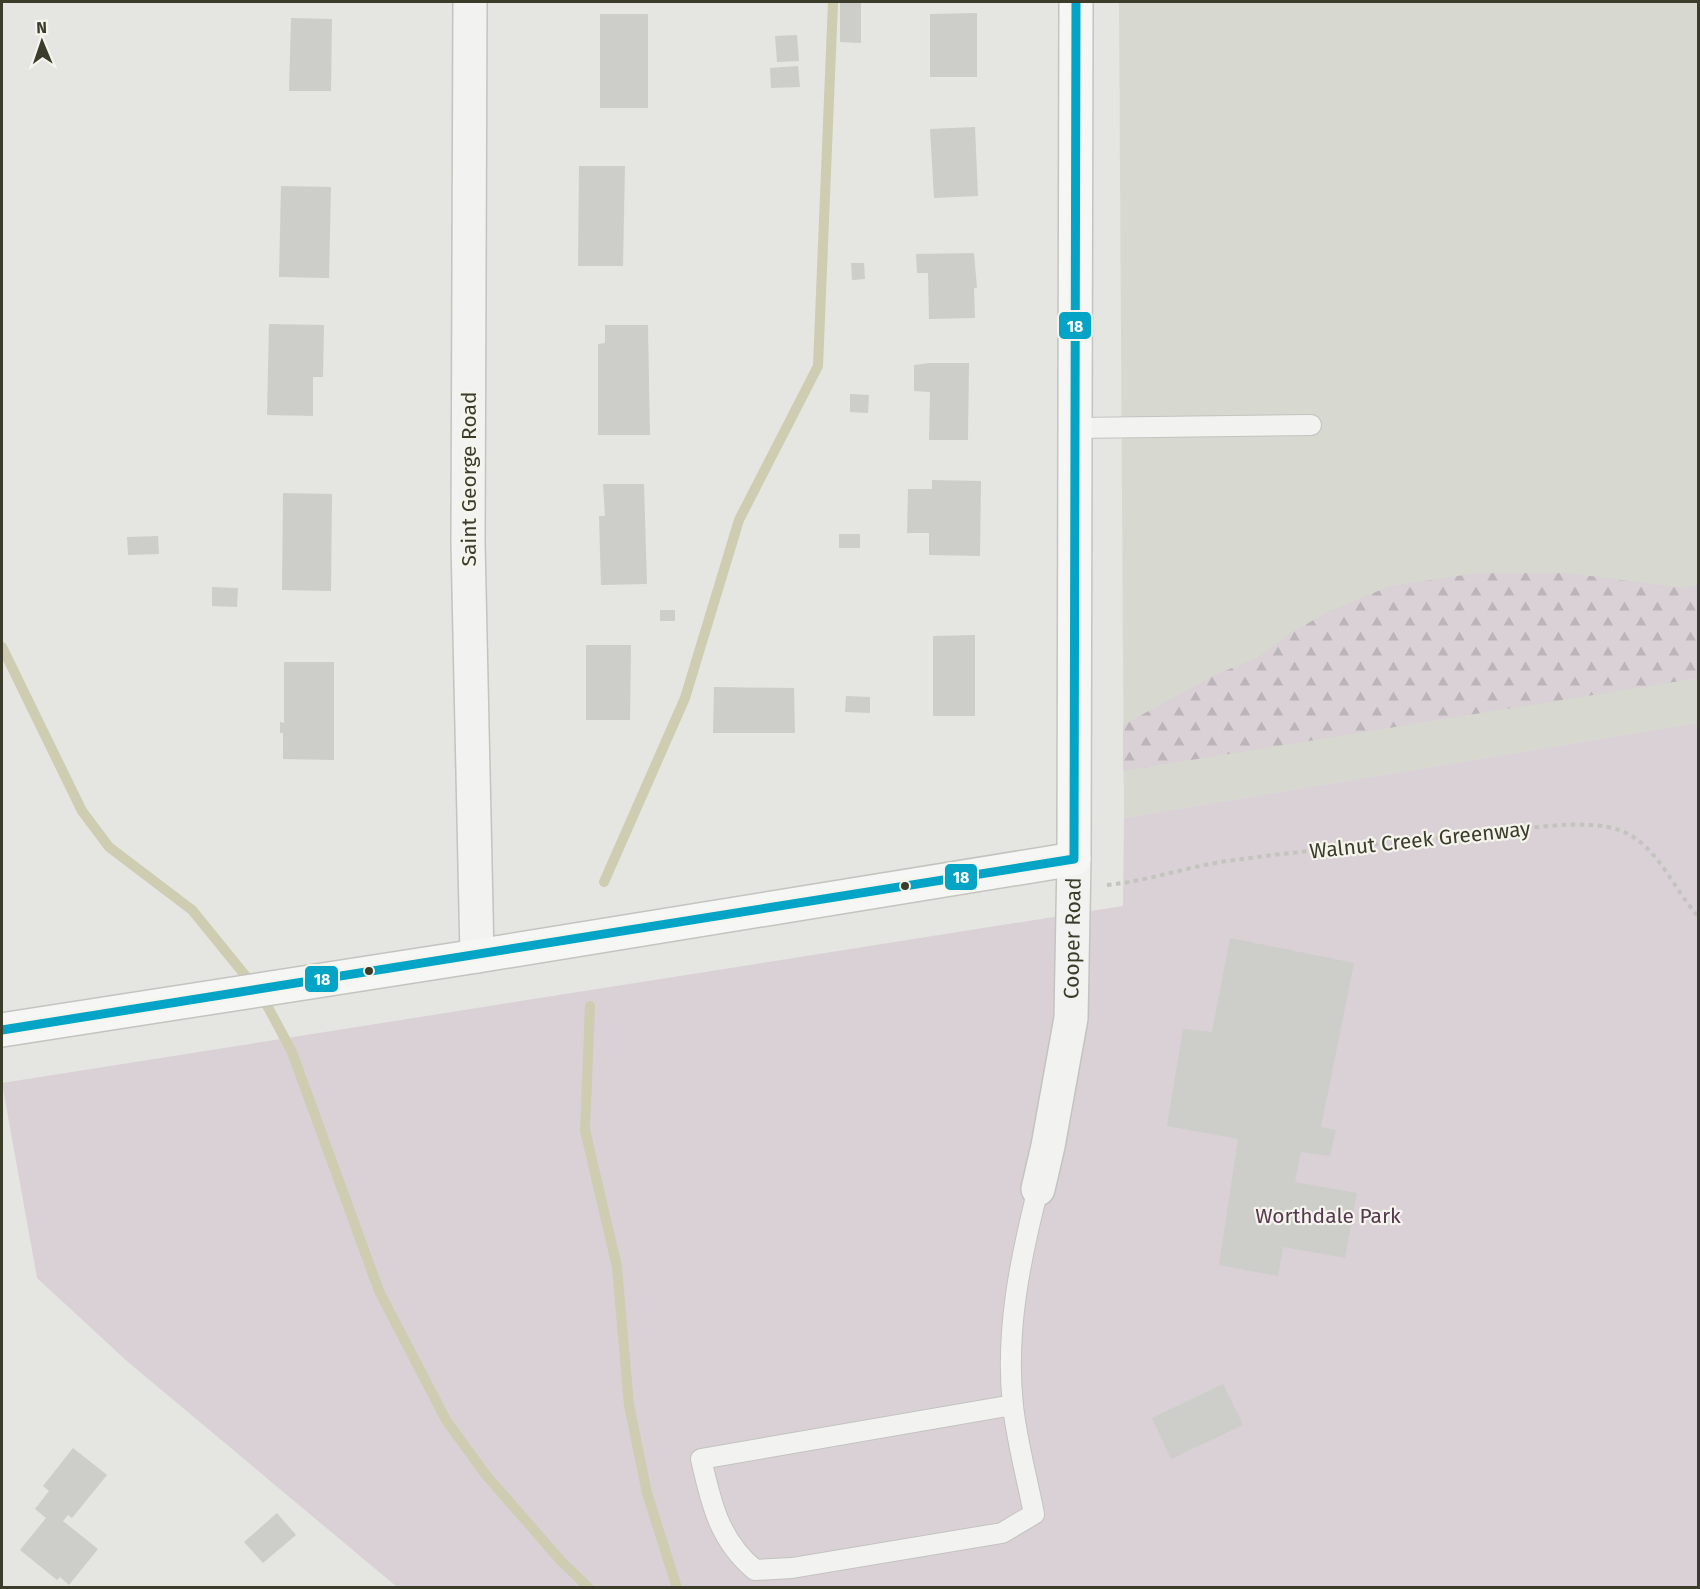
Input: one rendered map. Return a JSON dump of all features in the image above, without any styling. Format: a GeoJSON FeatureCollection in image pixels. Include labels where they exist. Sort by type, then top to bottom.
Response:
{"type":"FeatureCollection","features":[{"type":"Feature","properties":{"kind":"street","name":"Saint George Road"},"geometry":{"type":"LineString","coordinates":[[470,2],[468,543],[477,956]]}},
{"type":"Feature","properties":{"kind":"street","name":"Cooper Road"},"geometry":{"type":"LineString","coordinates":[[1038,1189],[1071,1018],[1077,428],[1076,2]]}},
{"type":"Feature","properties":{"kind":"street"},"geometry":{"type":"LineString","coordinates":[[2,1030],[1074,859]]}},
{"type":"Feature","properties":{"kind":"lane"},"geometry":{"type":"LineString","coordinates":[[1077,428],[1311,425]]}},
{"type":"Feature","properties":{"kind":"lane"},"geometry":{"type":"LineString","coordinates":[[1013,1406],[700,1459],[712,1507],[736,1554],[755,1570],[792,1568],[1002,1533],[1034,1514],[1013,1406],[1012,1330],[1019,1263],[1038,1189]]}},
{"type":"Feature","properties":{"kind":"path","name":"Walnut Creek Greenway"},"geometry":{"type":"LineString","coordinates":[[1106,885],[1131,883],[1225,862],[1516,830],[1592,826],[1619,830],[1645,846],[1698,915]]}},
{"type":"Feature","properties":{"kind":"shaded area"},"geometry":{"type":"Polygon","coordinates":[[[1119,2],[1698,2],[1698,723],[1124,818],[1119,2]]]}},
{"type":"Feature","properties":{"kind":"green space"},"geometry":{"type":"Polygon","coordinates":[[[1478,573],[1567,573],[1684,588],[1698,585],[1698,678],[1123,771],[1123,725],[1217,674],[1257,658],[1289,634],[1326,613],[1390,586],[1478,573]]]}},
{"type":"Feature","properties":{"kind":"green space","name":"Worthdale Park"},"geometry":{"type":"Polygon","coordinates":[[[1698,723],[1698,1587],[397,1587],[128,1362],[37,1278],[2,1083],[1123,906],[1124,818],[1698,723]]]}},
{"type":"Feature","properties":{"kind":"building"},"geometry":{"type":"Polygon","coordinates":[[[840,2],[861,2],[861,43],[840,42],[840,2]]]}},
{"type":"Feature","properties":{"kind":"building"},"geometry":{"type":"Polygon","coordinates":[[[977,13],[977,77],[930,77],[930,14],[977,13]]]}},
{"type":"Feature","properties":{"kind":"building"},"geometry":{"type":"Polygon","coordinates":[[[600,14],[648,14],[648,108],[600,108],[600,14]]]}},
{"type":"Feature","properties":{"kind":"building"},"geometry":{"type":"Polygon","coordinates":[[[291,18],[332,19],[331,91],[289,91],[291,18]]]}},
{"type":"Feature","properties":{"kind":"building"},"geometry":{"type":"Polygon","coordinates":[[[797,35],[799,61],[777,62],[775,36],[797,35]]]}},
{"type":"Feature","properties":{"kind":"building"},"geometry":{"type":"Polygon","coordinates":[[[798,66],[800,87],[771,88],[770,68],[798,66]]]}},
{"type":"Feature","properties":{"kind":"building"},"geometry":{"type":"Polygon","coordinates":[[[975,127],[978,196],[934,198],[930,129],[975,127]]]}},
{"type":"Feature","properties":{"kind":"building"},"geometry":{"type":"Polygon","coordinates":[[[579,166],[625,166],[623,266],[578,266],[579,166]]]}},
{"type":"Feature","properties":{"kind":"building"},"geometry":{"type":"Polygon","coordinates":[[[281,186],[331,187],[329,278],[279,277],[281,186]]]}},
{"type":"Feature","properties":{"kind":"building"},"geometry":{"type":"Polygon","coordinates":[[[974,253],[977,288],[974,288],[975,318],[929,319],[928,273],[917,273],[916,254],[974,253]]]}},
{"type":"Feature","properties":{"kind":"building"},"geometry":{"type":"Polygon","coordinates":[[[851,263],[864,263],[865,279],[852,280],[851,263]]]}},
{"type":"Feature","properties":{"kind":"building"},"geometry":{"type":"Polygon","coordinates":[[[269,324],[324,325],[323,377],[313,377],[313,416],[267,415],[269,324]]]}},
{"type":"Feature","properties":{"kind":"building"},"geometry":{"type":"Polygon","coordinates":[[[605,325],[648,325],[650,435],[598,435],[598,344],[605,343],[605,325]]]}},
{"type":"Feature","properties":{"kind":"building"},"geometry":{"type":"Polygon","coordinates":[[[969,363],[968,440],[929,440],[930,392],[914,391],[914,365],[969,363]]]}},
{"type":"Feature","properties":{"kind":"building"},"geometry":{"type":"Polygon","coordinates":[[[850,394],[869,395],[868,413],[850,412],[850,394]]]}},
{"type":"Feature","properties":{"kind":"building"},"geometry":{"type":"Polygon","coordinates":[[[932,480],[981,481],[980,556],[929,555],[929,533],[907,533],[908,489],[932,489],[932,480]]]}},
{"type":"Feature","properties":{"kind":"building"},"geometry":{"type":"Polygon","coordinates":[[[603,484],[644,484],[647,584],[601,585],[599,516],[605,516],[603,484]]]}},
{"type":"Feature","properties":{"kind":"building"},"geometry":{"type":"Polygon","coordinates":[[[283,493],[332,494],[331,591],[282,590],[283,493]]]}},
{"type":"Feature","properties":{"kind":"building"},"geometry":{"type":"Polygon","coordinates":[[[839,534],[860,534],[860,548],[839,548],[839,534]]]}},
{"type":"Feature","properties":{"kind":"building"},"geometry":{"type":"Polygon","coordinates":[[[158,536],[159,554],[128,555],[127,537],[158,536]]]}},
{"type":"Feature","properties":{"kind":"building"},"geometry":{"type":"Polygon","coordinates":[[[212,587],[238,588],[237,607],[212,606],[212,587]]]}},
{"type":"Feature","properties":{"kind":"building"},"geometry":{"type":"Polygon","coordinates":[[[660,610],[675,610],[675,621],[660,621],[660,610]]]}},
{"type":"Feature","properties":{"kind":"building"},"geometry":{"type":"Polygon","coordinates":[[[975,635],[975,716],[933,716],[933,636],[975,635]]]}},
{"type":"Feature","properties":{"kind":"building"},"geometry":{"type":"Polygon","coordinates":[[[586,645],[631,645],[630,720],[586,720],[586,645]]]}},
{"type":"Feature","properties":{"kind":"building"},"geometry":{"type":"Polygon","coordinates":[[[284,662],[334,662],[334,760],[283,759],[283,733],[280,733],[280,722],[284,723],[284,662]]]}},
{"type":"Feature","properties":{"kind":"building"},"geometry":{"type":"Polygon","coordinates":[[[714,687],[794,688],[795,733],[713,733],[714,687]]]}},
{"type":"Feature","properties":{"kind":"building"},"geometry":{"type":"Polygon","coordinates":[[[846,696],[870,697],[870,713],[845,712],[846,696]]]}},
{"type":"Feature","properties":{"kind":"building"},"geometry":{"type":"Polygon","coordinates":[[[1230,938],[1354,963],[1321,1127],[1336,1130],[1330,1156],[1301,1152],[1295,1182],[1357,1193],[1345,1258],[1283,1247],[1278,1276],[1219,1265],[1238,1139],[1167,1126],[1183,1029],[1212,1032],[1230,938]]]}},
{"type":"Feature","properties":{"kind":"building"},"geometry":{"type":"Polygon","coordinates":[[[1223,1384],[1243,1425],[1171,1459],[1152,1418],[1223,1384]]]}},
{"type":"Feature","properties":{"kind":"building"},"geometry":{"type":"Polygon","coordinates":[[[73,1448],[107,1475],[72,1518],[68,1515],[63,1521],[98,1549],[69,1585],[60,1577],[57,1580],[20,1550],[46,1518],[35,1509],[49,1491],[43,1486],[73,1448]]]}},
{"type":"Feature","properties":{"kind":"building"},"geometry":{"type":"Polygon","coordinates":[[[277,1513],[296,1535],[263,1563],[244,1542],[277,1513]]]}},
{"type":"Feature","properties":{"kind":"waterway"},"geometry":{"type":"LineString","coordinates":[[604,882],[685,698],[739,520],[818,366],[833,2]]}},
{"type":"Feature","properties":{"kind":"waterway"},"geometry":{"type":"LineString","coordinates":[[2,647],[82,811],[109,847],[192,910],[262,996],[292,1052],[379,1291],[446,1420],[486,1475],[561,1561],[589,1588]]}},
{"type":"Feature","properties":{"kind":"waterway"},"geometry":{"type":"LineString","coordinates":[[590,1006],[585,1130],[617,1267],[629,1405],[647,1493],[677,1588]]}},
{"type":"Feature","properties":{"kind":"transit line","name":"18"},"geometry":{"type":"LineString","coordinates":[[2,1030],[1074,859],[1076,2]]}}]}
